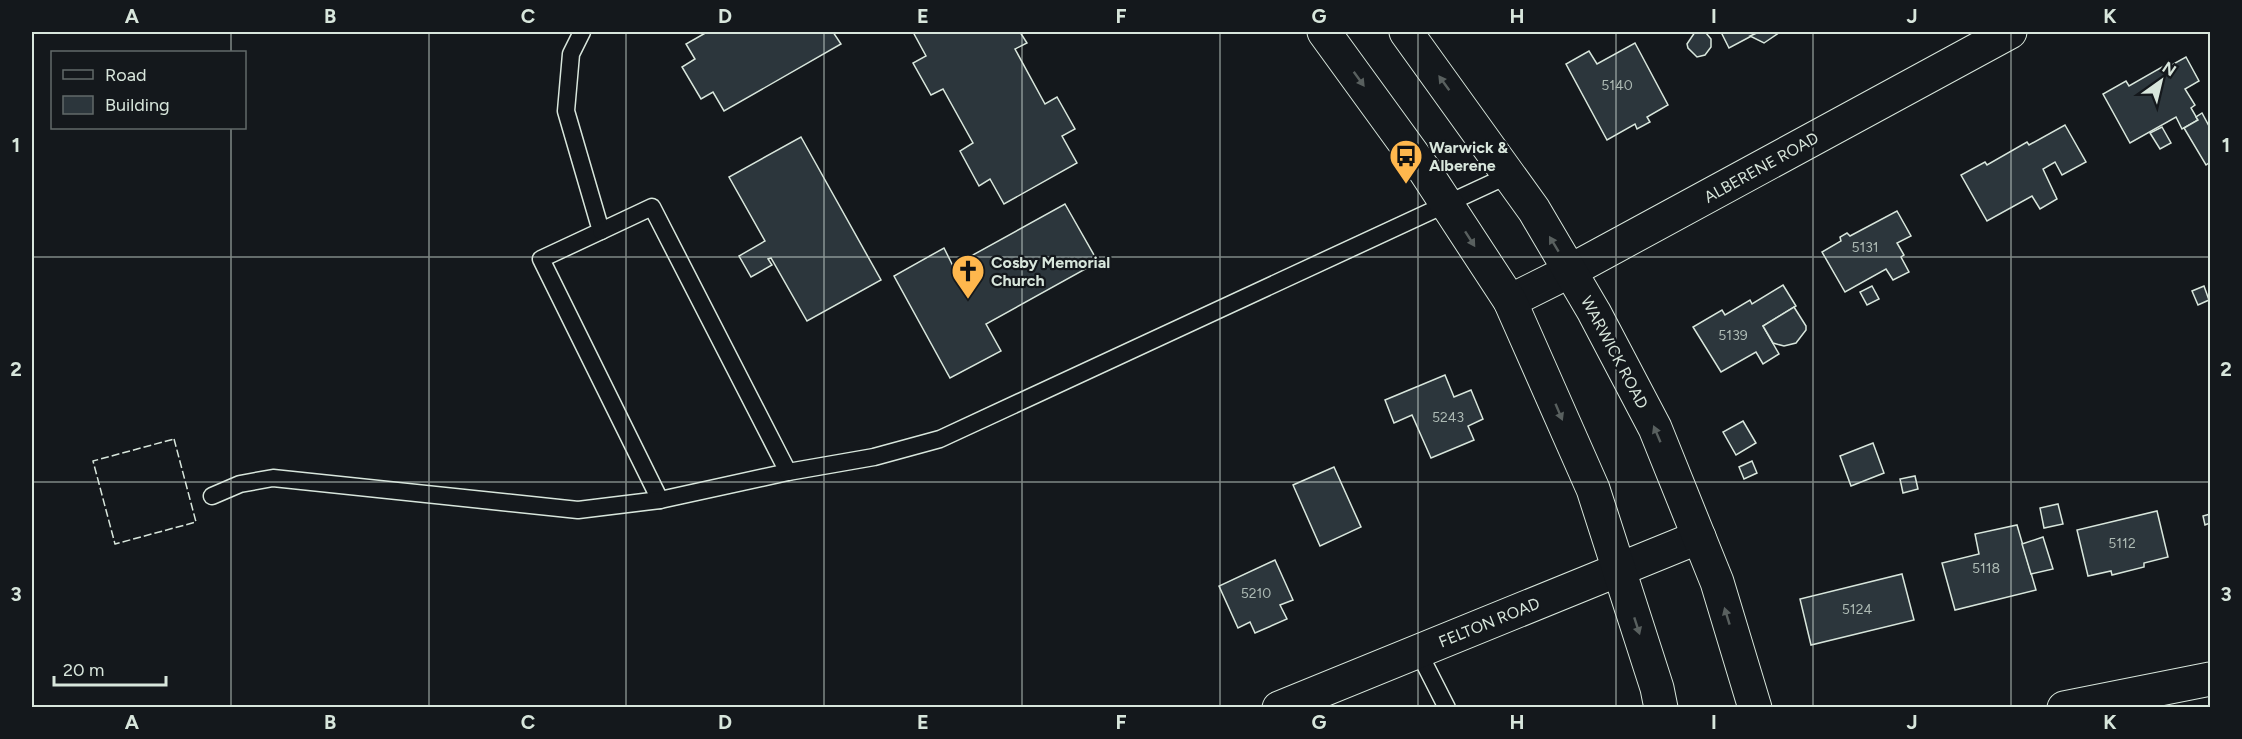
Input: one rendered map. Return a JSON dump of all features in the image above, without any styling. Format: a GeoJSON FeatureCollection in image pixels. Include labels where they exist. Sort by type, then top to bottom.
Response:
{"type":"FeatureCollection","features":[{"type":"Feature","properties":{"kind":"main road"},"geometry":{"type":"LineString","coordinates":[[1324,32],[1448,204],[1510,301],[1593,489],[1657,688],[1661,708]]}},
{"type":"Feature","properties":{"kind":"main road","name":"WARWICK ROAD"},"geometry":{"type":"LineString","coordinates":[[1406,32],[1534,210],[1594,312],[1655,428],[1717,582],[1755,708]]}},
{"type":"Feature","properties":{"kind":"main road","name":"ALBERENE ROAD"},"geometry":{"type":"LineString","coordinates":[[1510,301],[1570,271],[2010,32]]}},
{"type":"Feature","properties":{"kind":"main road","name":"FELTON ROAD"},"geometry":{"type":"LineString","coordinates":[[1279,708],[1699,537]]}},
{"type":"Feature","properties":{"kind":"main road"},"geometry":{"type":"LineString","coordinates":[[2064,708],[2211,679]]}},
{"type":"Feature","properties":{"kind":"lane"},"geometry":{"type":"LineString","coordinates":[[582,32],[571,54],[566,111],[601,231]]}},
{"type":"Feature","properties":{"kind":"lane"},"geometry":{"type":"LineString","coordinates":[[212,496],[240,484],[273,478],[578,510],[660,500],[788,472],[874,457],[940,440],[1509,175]]}},
{"type":"Feature","properties":{"kind":"lane"},"geometry":{"type":"LineString","coordinates":[[660,500],[541,259],[652,207],[788,472]]}},
{"type":"Feature","properties":{"kind":"lane"},"geometry":{"type":"LineString","coordinates":[[1418,651],[1447,708]]}},
{"type":"Feature","properties":{"kind":"building"},"geometry":{"type":"Polygon","coordinates":[[[707,32],[833,32],[841,44],[724,111],[713,92],[701,99],[682,67],[695,59],[686,44],[707,32]]]}},
{"type":"Feature","properties":{"kind":"building"},"geometry":{"type":"Polygon","coordinates":[[[913,32],[1020,32],[1027,43],[1015,49],[1045,104],[1057,97],[1075,129],[1062,136],[1077,163],[1004,204],[990,179],[979,186],[960,151],[973,143],[943,89],[931,95],[913,63],[926,56],[913,32]]]}},
{"type":"Feature","properties":{"kind":"building"},"geometry":{"type":"Polygon","coordinates":[[[1695,32],[1706,33],[1711,39],[1711,47],[1705,55],[1697,57],[1687,44],[1695,32]]]}},
{"type":"Feature","properties":{"kind":"building"},"geometry":{"type":"Polygon","coordinates":[[[1721,32],[1759,32],[1729,48],[1721,32]]]}},
{"type":"Feature","properties":{"kind":"building"},"geometry":{"type":"Polygon","coordinates":[[[1759,32],[1780,32],[1764,43],[1750,36],[1759,32]]]}},
{"type":"Feature","properties":{"kind":"building"},"geometry":{"type":"Polygon","coordinates":[[[1635,43],[1668,105],[1647,117],[1650,122],[1637,129],[1635,124],[1607,140],[1566,64],[1589,51],[1597,64],[1635,43]]]}},
{"type":"Feature","properties":{"kind":"building"},"geometry":{"type":"Polygon","coordinates":[[[2186,57],[2199,81],[2185,89],[2195,105],[2191,108],[2198,120],[2182,129],[2176,117],[2130,143],[2103,94],[2126,81],[2129,86],[2169,63],[2170,66],[2186,57]]]}},
{"type":"Feature","properties":{"kind":"building"},"geometry":{"type":"Polygon","coordinates":[[[2202,113],[2210,128],[2210,162],[2206,165],[2184,128],[2198,120],[2196,117],[2202,113]]]}},
{"type":"Feature","properties":{"kind":"building"},"geometry":{"type":"Polygon","coordinates":[[[2065,125],[2086,162],[2062,175],[2055,162],[2043,169],[2057,199],[2040,209],[2032,196],[1987,221],[1961,175],[1985,162],[1987,165],[2027,142],[2029,145],[2065,125]]]}},
{"type":"Feature","properties":{"kind":"building"},"geometry":{"type":"Polygon","coordinates":[[[2162,127],[2171,143],[2160,149],[2150,133],[2162,127]]]}},
{"type":"Feature","properties":{"kind":"building"},"geometry":{"type":"Polygon","coordinates":[[[801,137],[881,280],[807,321],[771,258],[768,259],[772,265],[751,277],[739,256],[765,241],[729,177],[801,137]]]}},
{"type":"Feature","properties":{"kind":"building","name":"Cosby Memorial Church"},"geometry":{"type":"Polygon","coordinates":[[[1065,204],[1098,262],[986,324],[1001,351],[950,378],[894,276],[944,248],[953,266],[1065,204]]]}},
{"type":"Feature","properties":{"kind":"building"},"geometry":{"type":"Polygon","coordinates":[[[1897,211],[1911,236],[1897,243],[1904,255],[1901,257],[1909,272],[1893,280],[1886,269],[1845,292],[1822,252],[1841,241],[1840,237],[1847,233],[1850,236],[1897,211]]]}},
{"type":"Feature","properties":{"kind":"building"},"geometry":{"type":"Polygon","coordinates":[[[1783,285],[1796,306],[1763,326],[1779,354],[1763,364],[1756,352],[1721,372],[1693,327],[1722,310],[1725,315],[1750,300],[1752,304],[1783,285]]]}},
{"type":"Feature","properties":{"kind":"building"},"geometry":{"type":"Polygon","coordinates":[[[1872,286],[1879,299],[1867,305],[1860,292],[1872,286]]]}},
{"type":"Feature","properties":{"kind":"building"},"geometry":{"type":"Polygon","coordinates":[[[2204,286],[2209,300],[2198,305],[2192,291],[2204,286]]]}},
{"type":"Feature","properties":{"kind":"building"},"geometry":{"type":"Polygon","coordinates":[[[1794,307],[1806,326],[1806,330],[1796,343],[1784,346],[1773,343],[1763,326],[1794,307]]]}},
{"type":"Feature","properties":{"kind":"building"},"geometry":{"type":"Polygon","coordinates":[[[1445,375],[1454,397],[1471,390],[1483,419],[1468,426],[1474,440],[1431,458],[1412,415],[1394,423],[1385,400],[1445,375]]]}},
{"type":"Feature","properties":{"kind":"building"},"geometry":{"type":"Polygon","coordinates":[[[1743,421],[1756,443],[1736,455],[1723,432],[1743,421]]]}},
{"type":"Feature","properties":{"kind":"building"},"geometry":{"type":"Polygon","coordinates":[[[1873,443],[1884,473],[1851,486],[1840,456],[1873,443]]]}},
{"type":"Feature","properties":{"kind":"building"},"geometry":{"type":"Polygon","coordinates":[[[1752,461],[1757,473],[1744,479],[1739,467],[1752,461]]]}},
{"type":"Feature","properties":{"kind":"building"},"geometry":{"type":"Polygon","coordinates":[[[1334,467],[1361,527],[1320,546],[1293,485],[1334,467]]]}},
{"type":"Feature","properties":{"kind":"building"},"geometry":{"type":"Polygon","coordinates":[[[1915,476],[1918,489],[1903,493],[1900,479],[1915,476]]]}},
{"type":"Feature","properties":{"kind":"building"},"geometry":{"type":"Polygon","coordinates":[[[2058,504],[2063,524],[2044,528],[2040,508],[2058,504]]]}},
{"type":"Feature","properties":{"kind":"building"},"geometry":{"type":"Polygon","coordinates":[[[2157,511],[2168,557],[2144,563],[2144,567],[2112,575],[2111,571],[2088,576],[2077,530],[2157,511]]]}},
{"type":"Feature","properties":{"kind":"building"},"geometry":{"type":"Polygon","coordinates":[[[2210,514],[2210,523],[2205,525],[2203,516],[2210,514]]]}},
{"type":"Feature","properties":{"kind":"building"},"geometry":{"type":"Polygon","coordinates":[[[2017,525],[2036,590],[1955,610],[1942,563],[1979,554],[1975,534],[2017,525]]]}},
{"type":"Feature","properties":{"kind":"building"},"geometry":{"type":"Polygon","coordinates":[[[2043,537],[2053,569],[2031,574],[2022,544],[2043,537]]]}},
{"type":"Feature","properties":{"kind":"building"},"geometry":{"type":"Polygon","coordinates":[[[1275,560],[1293,600],[1280,605],[1287,619],[1255,633],[1250,622],[1238,628],[1219,586],[1275,560]]]}},
{"type":"Feature","properties":{"kind":"building"},"geometry":{"type":"Polygon","coordinates":[[[1902,574],[1914,620],[1811,645],[1800,599],[1902,574]]]}},
{"type":"Feature","properties":{"kind":"fence"},"geometry":{"type":"LineString","coordinates":[[174,439],[196,522],[115,544],[93,461],[174,439]]}},
{"type":"Feature","properties":{"kind":"place","name":"Warwick & Alberene"},"geometry":{"type":"Point","coordinates":[1406,185]}},
{"type":"Feature","properties":{"kind":"place","name":"Cosby Memorial Church"},"geometry":{"type":"Point","coordinates":[968,300]}}]}
